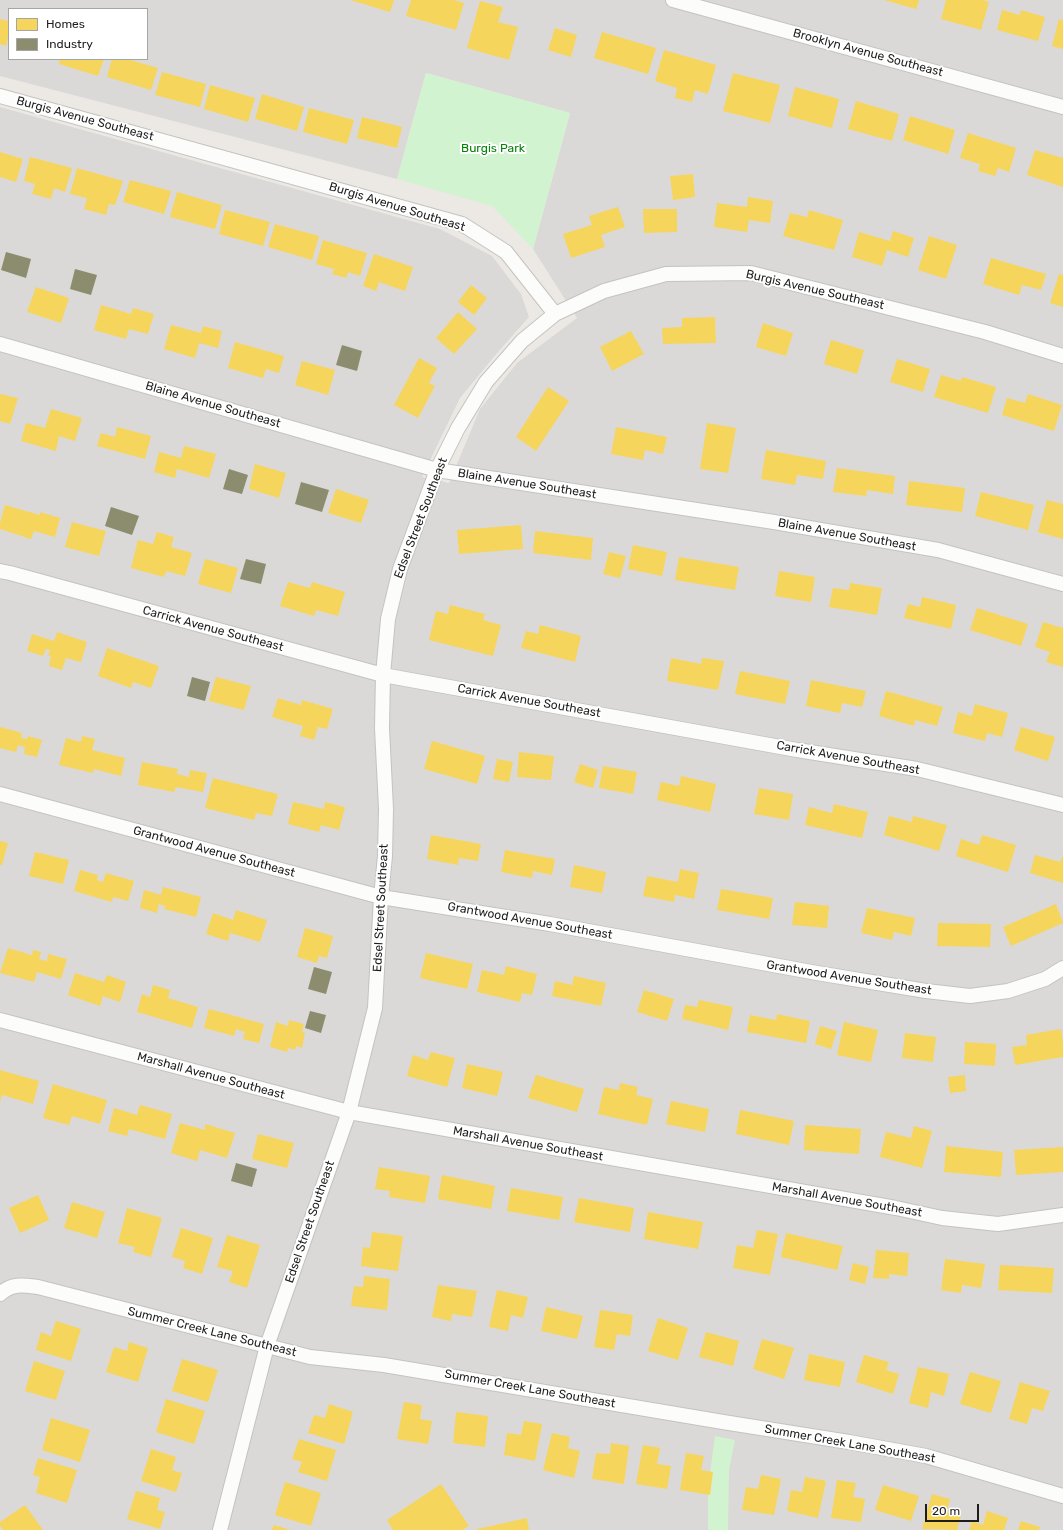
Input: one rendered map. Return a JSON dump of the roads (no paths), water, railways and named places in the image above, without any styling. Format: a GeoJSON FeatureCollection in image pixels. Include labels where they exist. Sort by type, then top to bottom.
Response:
{"type":"FeatureCollection","features":[{"type":"Feature","properties":{"kind":"street","name":"Brooklyn Avenue Southeast"},"geometry":{"type":"LineString","coordinates":[[673,0],[1063,107]]}},
{"type":"Feature","properties":{"kind":"street","name":"Burgis Avenue Southeast"},"geometry":{"type":"LineString","coordinates":[[0,96],[462,224],[506,252],[555,314],[604,291],[666,274],[751,273],[985,332],[1063,356]]}},
{"type":"Feature","properties":{"kind":"street","name":"Edsel Street Southeast"},"geometry":{"type":"LineString","coordinates":[[220,1530],[267,1346],[349,1112],[375,1008],[381,897],[385,856],[386,809],[382,728],[384,676],[388,619],[400,569],[437,470],[458,428],[486,382],[522,340],[555,314]]}},
{"type":"Feature","properties":{"kind":"street","name":"Blaine Avenue Southeast"},"geometry":{"type":"LineString","coordinates":[[0,344],[437,470],[774,522],[938,550],[1063,584]]}},
{"type":"Feature","properties":{"kind":"street","name":"Carrick Avenue Southeast"},"geometry":{"type":"LineString","coordinates":[[0,571],[384,676],[797,750],[918,769],[1063,805]]}},
{"type":"Feature","properties":{"kind":"street","name":"Grantwood Avenue Southeast"},"geometry":{"type":"LineString","coordinates":[[0,794],[381,897],[550,924],[817,974],[926,991],[970,996],[1008,992],[1045,979],[1063,968]]}},
{"type":"Feature","properties":{"kind":"street","name":"Marshall Avenue Southeast"},"geometry":{"type":"LineString","coordinates":[[0,1020],[349,1112],[888,1207],[942,1218],[998,1224],[1063,1215]]}},
{"type":"Feature","properties":{"kind":"street","name":"Summer Creek Lane Southeast"},"geometry":{"type":"LineString","coordinates":[[0,1294],[4,1290],[19,1284],[38,1287],[310,1357],[384,1365],[903,1451],[926,1456],[1063,1496]]}},
{"type":"Feature","properties":{"kind":"park label","name":"Burgis Park"},"geometry":{"type":"Point","coordinates":[493,149]}}]}
